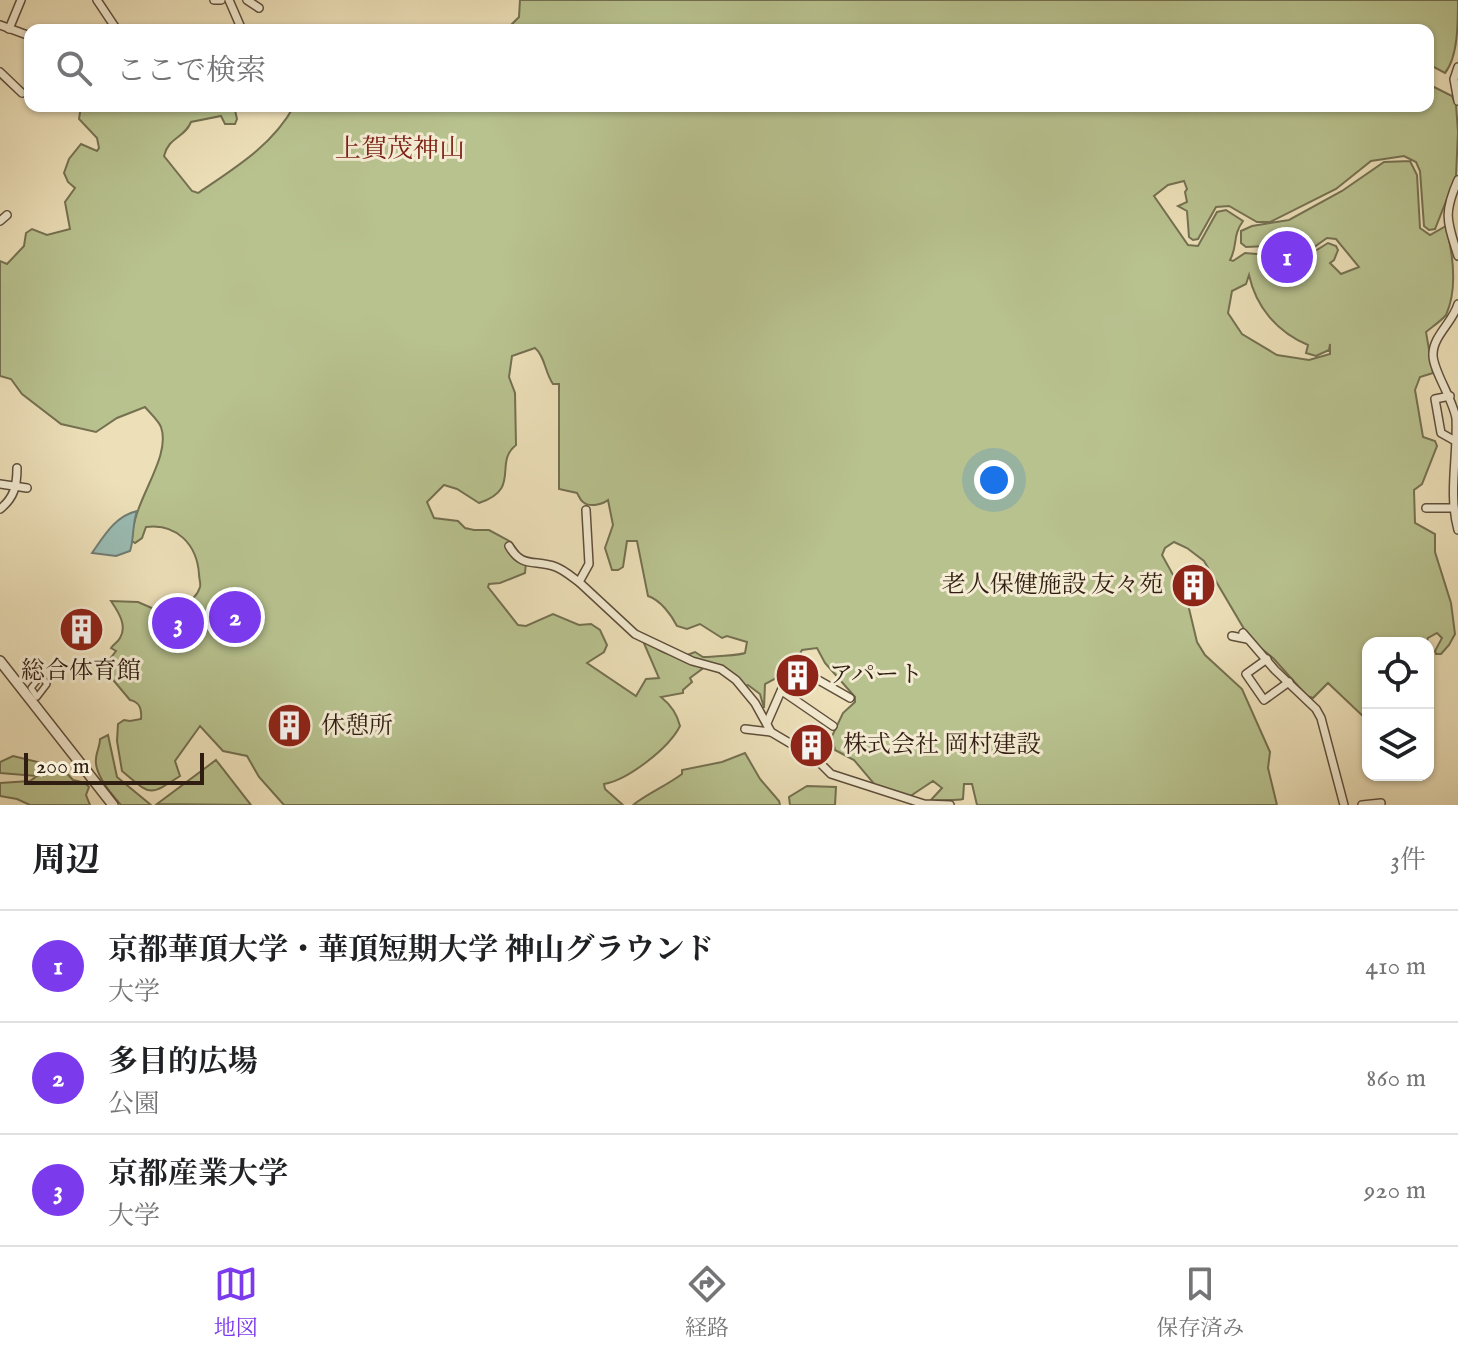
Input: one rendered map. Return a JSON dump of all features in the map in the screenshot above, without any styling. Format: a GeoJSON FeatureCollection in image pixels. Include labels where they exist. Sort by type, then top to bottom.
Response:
{"type":"FeatureCollection","features":[{"type":"Feature","properties":{"kind":"street"},"geometry":{"type":"LineString","coordinates":[[9,29],[21,0]]}},
{"type":"Feature","properties":{"kind":"street"},"geometry":{"type":"LineString","coordinates":[[97,0],[113,24]]}},
{"type":"Feature","properties":{"kind":"street"},"geometry":{"type":"LineString","coordinates":[[214,0],[221,0]]}},
{"type":"Feature","properties":{"kind":"street"},"geometry":{"type":"LineString","coordinates":[[229,0],[239,24]]}},
{"type":"Feature","properties":{"kind":"street"},"geometry":{"type":"LineString","coordinates":[[0,25],[24,34]]}},
{"type":"Feature","properties":{"kind":"street"},"geometry":{"type":"LineString","coordinates":[[1458,67],[1458,101]]}},
{"type":"Feature","properties":{"kind":"street"},"geometry":{"type":"LineString","coordinates":[[0,72],[22,93]]}},
{"type":"Feature","properties":{"kind":"street"},"geometry":{"type":"LineString","coordinates":[[1458,180],[1447,217],[1458,256]]}},
{"type":"Feature","properties":{"kind":"street"},"geometry":{"type":"LineString","coordinates":[[0,221],[7,215]]}},
{"type":"Feature","properties":{"kind":"street"},"geometry":{"type":"LineString","coordinates":[[1458,304],[1451,322],[1433,350],[1434,365],[1450,396],[1457,421],[1454,508],[1458,530]]}},
{"type":"Feature","properties":{"kind":"street"},"geometry":{"type":"LineString","coordinates":[[1450,396],[1435,399],[1441,433],[1457,442]]}},
{"type":"Feature","properties":{"kind":"street"},"geometry":{"type":"LineString","coordinates":[[0,509],[9,502],[17,485],[17,468]]}},
{"type":"Feature","properties":{"kind":"street"},"geometry":{"type":"LineString","coordinates":[[0,484],[27,488]]}},
{"type":"Feature","properties":{"kind":"street"},"geometry":{"type":"LineString","coordinates":[[1426,508],[1454,508]]}},
{"type":"Feature","properties":{"kind":"street"},"geometry":{"type":"LineString","coordinates":[[579,582],[589,564],[586,510]]}},
{"type":"Feature","properties":{"kind":"street"},"geometry":{"type":"LineString","coordinates":[[509,546],[522,561],[556,567],[579,582],[635,634],[692,661],[721,669],[736,680],[755,703],[771,732]]}},
{"type":"Feature","properties":{"kind":"street"},"geometry":{"type":"LineString","coordinates":[[1232,636],[1245,636],[1316,709],[1344,805]]}},
{"type":"Feature","properties":{"kind":"street"},"geometry":{"type":"LineString","coordinates":[[1267,659],[1246,674],[1264,700],[1289,682]]}},
{"type":"Feature","properties":{"kind":"street"},"geometry":{"type":"LineString","coordinates":[[0,661],[113,805]]}},
{"type":"Feature","properties":{"kind":"street"},"geometry":{"type":"LineString","coordinates":[[767,723],[788,675],[799,669],[850,698]]}},
{"type":"Feature","properties":{"kind":"street"},"geometry":{"type":"LineString","coordinates":[[782,691],[833,726]]}},
{"type":"Feature","properties":{"kind":"street"},"geometry":{"type":"LineString","coordinates":[[745,729],[771,732],[815,758],[831,774],[924,804],[950,805]]}},
{"type":"Feature","properties":{"kind":"street"},"geometry":{"type":"LineString","coordinates":[[1362,805],[1381,803]]}},
{"type":"Feature","properties":{"kind":"green space"},"geometry":{"type":"Polygon","coordinates":[[[520,0],[1458,0],[1455,49],[1445,73],[1434,67],[1434,24],[512,24],[519,17],[520,0]]]}},
{"type":"Feature","properties":{"kind":"green space"},"geometry":{"type":"Polygon","coordinates":[[[1434,87],[1452,96],[1456,105],[1458,132],[1456,176],[1435,229],[1429,230],[1424,226],[1420,171],[1416,162],[1404,156],[1371,161],[1336,189],[1270,222],[1257,222],[1229,206],[1216,207],[1198,239],[1193,240],[1189,237],[1187,211],[1178,206],[1187,202],[1184,181],[1168,185],[1154,196],[1188,245],[1198,246],[1217,212],[1226,210],[1243,221],[1237,231],[1230,260],[1245,253],[1304,258],[1328,243],[1338,250],[1330,263],[1341,274],[1359,267],[1336,239],[1327,238],[1299,254],[1267,246],[1246,247],[1241,243],[1241,231],[1252,226],[1289,220],[1342,191],[1384,162],[1410,161],[1417,175],[1420,228],[1430,235],[1446,226],[1452,260],[1450,305],[1446,315],[1426,332],[1433,373],[1420,377],[1415,390],[1423,437],[1435,441],[1437,446],[1422,484],[1414,490],[1415,523],[1435,534],[1435,552],[1451,603],[1455,634],[1441,654],[1435,651],[1442,638],[1437,633],[1430,637],[1362,637],[1362,715],[1328,683],[1313,698],[1307,696],[1274,659],[1250,639],[1204,561],[1174,542],[1165,548],[1162,555],[1187,600],[1197,642],[1205,655],[1242,689],[1270,752],[1268,768],[1277,805],[977,805],[972,784],[964,784],[963,799],[930,801],[942,788],[933,781],[909,797],[875,785],[854,760],[835,750],[832,736],[843,713],[855,702],[855,697],[825,663],[817,648],[802,650],[793,660],[793,669],[765,684],[764,708],[760,694],[748,685],[744,686],[687,655],[695,652],[703,657],[742,654],[747,642],[727,636],[722,638],[700,624],[687,629],[677,626],[665,608],[648,596],[637,541],[627,541],[623,567],[612,570],[605,548],[613,525],[608,500],[589,505],[577,493],[559,489],[559,384],[553,384],[535,348],[512,356],[509,377],[515,393],[516,445],[507,460],[500,491],[479,503],[444,485],[427,502],[434,518],[458,521],[465,528],[474,530],[489,530],[511,542],[526,562],[525,573],[489,584],[488,587],[518,625],[526,626],[553,614],[579,625],[591,624],[600,630],[607,645],[604,652],[587,663],[636,696],[646,679],[659,678],[643,641],[663,652],[706,666],[690,678],[692,682],[683,693],[661,697],[677,717],[680,726],[675,735],[636,770],[604,784],[605,789],[623,805],[284,805],[259,777],[247,756],[223,751],[200,726],[175,761],[180,776],[155,790],[145,789],[122,771],[117,741],[118,724],[124,720],[141,719],[141,712],[138,704],[130,700],[103,668],[116,651],[111,648],[120,638],[123,628],[111,601],[138,602],[154,609],[167,608],[174,613],[195,596],[200,585],[197,563],[190,545],[176,532],[146,527],[142,538],[135,543],[132,541],[133,526],[161,453],[161,427],[145,407],[117,418],[96,432],[61,424],[22,394],[11,379],[0,376],[0,261],[7,264],[24,246],[26,233],[32,229],[47,235],[70,229],[65,202],[75,188],[64,173],[69,159],[81,144],[97,151],[99,148],[97,138],[79,119],[80,112],[235,112],[235,124],[225,124],[221,116],[191,122],[166,149],[164,156],[192,191],[198,193],[239,165],[275,133],[290,112],[1434,112],[1434,87]],[[1249,275],[1246,284],[1232,291],[1228,313],[1242,334],[1277,355],[1309,360],[1330,354],[1330,344],[1329,350],[1316,356],[1306,353],[1308,345],[1278,326],[1263,308],[1249,275]]]}},
{"type":"Feature","properties":{"kind":"green space"},"geometry":{"type":"Polygon","coordinates":[[[108,735],[117,777],[151,805],[121,805],[104,784],[96,759],[100,739],[108,735]]]}},
{"type":"Feature","properties":{"kind":"green space"},"geometry":{"type":"Polygon","coordinates":[[[745,753],[780,805],[633,805],[682,774],[682,770],[722,762],[745,753]]]}},
{"type":"Feature","properties":{"kind":"green space"},"geometry":{"type":"Polygon","coordinates":[[[13,756],[62,768],[73,780],[89,787],[86,795],[90,805],[30,805],[0,796],[0,783],[30,781],[37,776],[0,773],[0,762],[13,756]]]}},
{"type":"Feature","properties":{"kind":"green space"},"geometry":{"type":"Polygon","coordinates":[[[216,760],[251,805],[157,804],[216,760]]]}},
{"type":"Feature","properties":{"kind":"green space"},"geometry":{"type":"Polygon","coordinates":[[[807,786],[836,787],[835,805],[790,805],[789,797],[807,786]]]}},
{"type":"Feature","properties":{"kind":"water"},"geometry":{"type":"Polygon","coordinates":[[[137,511],[130,551],[116,556],[92,553],[116,522],[137,511]]]}},
{"type":"Feature","properties":{"kind":"place","name":"京都華頂大学・華頂短期大学 神山グラウンド"},"geometry":{"type":"Point","coordinates":[1287,257]}},
{"type":"Feature","properties":{"kind":"place","name":"老人保健施設 友々苑"},"geometry":{"type":"Point","coordinates":[1194,585]}},
{"type":"Feature","properties":{"kind":"place","name":"多目的広場"},"geometry":{"type":"Point","coordinates":[235,617]}},
{"type":"Feature","properties":{"kind":"place","name":"京都産業大学"},"geometry":{"type":"Point","coordinates":[178,623]}},
{"type":"Feature","properties":{"kind":"place","name":"総合体育館"},"geometry":{"type":"Point","coordinates":[81,629]}},
{"type":"Feature","properties":{"kind":"place","name":"アパート"},"geometry":{"type":"Point","coordinates":[798,675]}},
{"type":"Feature","properties":{"kind":"place","name":"休憩所"},"geometry":{"type":"Point","coordinates":[290,726]}},
{"type":"Feature","properties":{"kind":"place","name":"株式会社 岡村建設"},"geometry":{"type":"Point","coordinates":[812,745]}},
{"type":"Feature","properties":{"kind":"district","name":"上賀茂神山"},"geometry":{"type":"Point","coordinates":[400,149]}}]}
